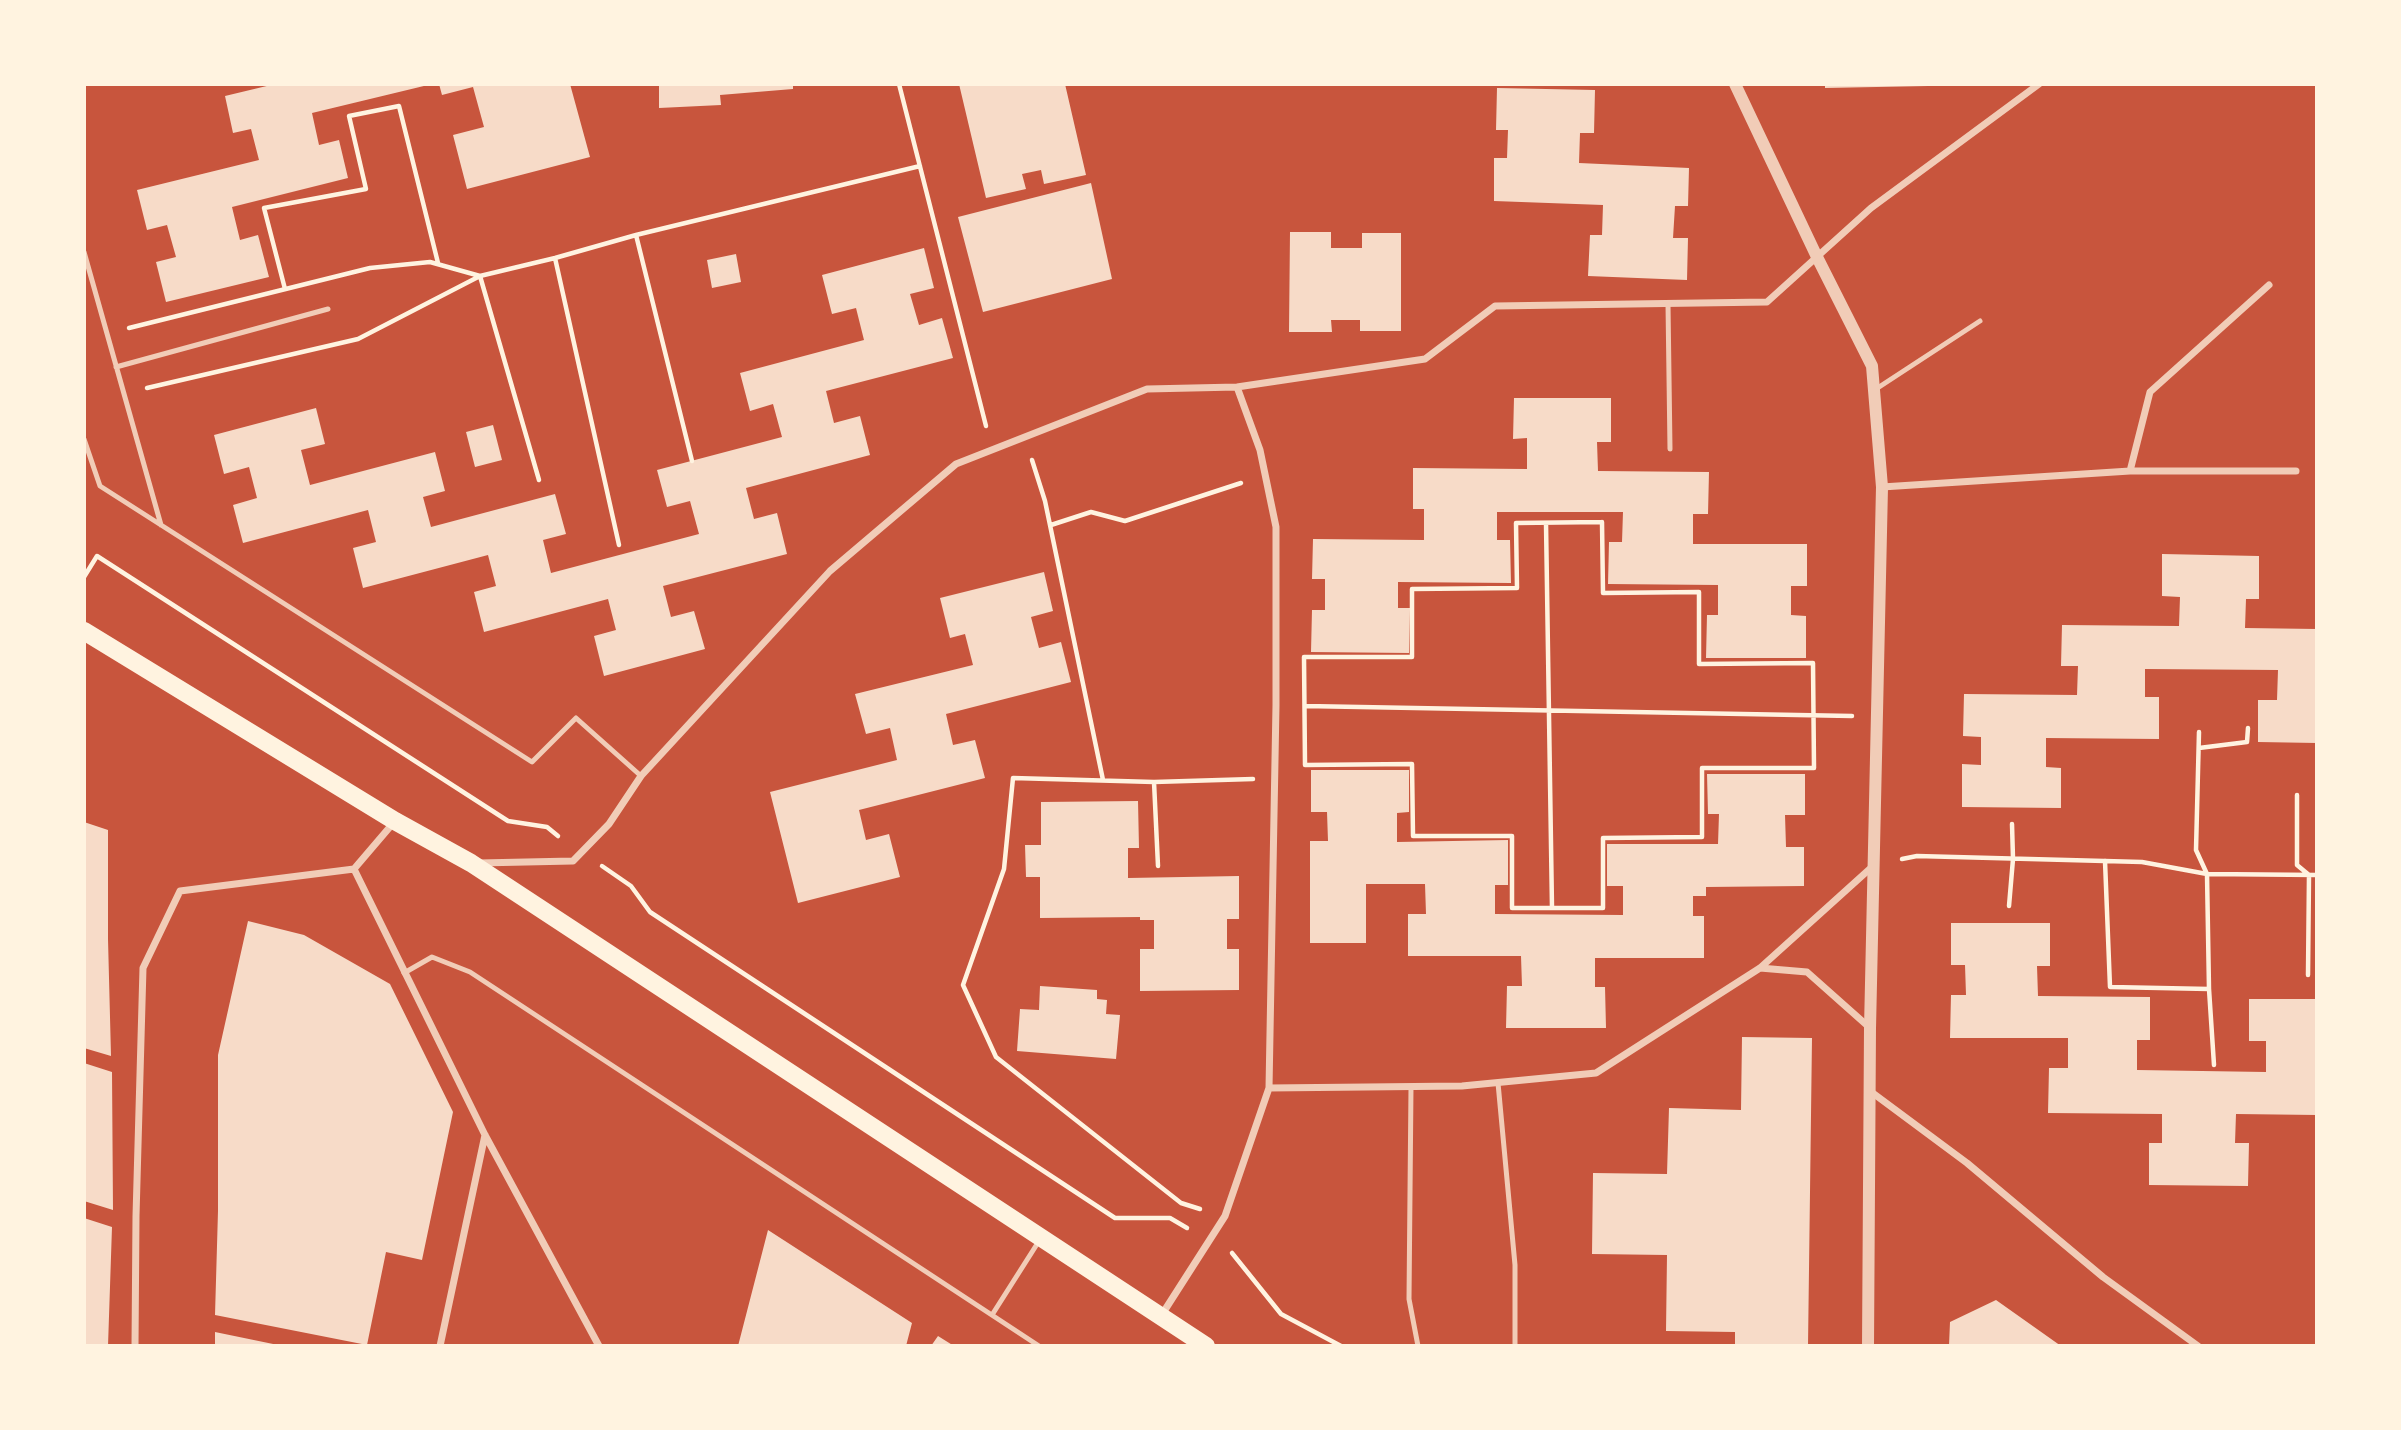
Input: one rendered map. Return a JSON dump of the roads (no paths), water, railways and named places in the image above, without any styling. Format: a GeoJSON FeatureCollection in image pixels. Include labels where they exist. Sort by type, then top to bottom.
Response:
{"type":"FeatureCollection","features":[{"type":"Feature","properties":{"kind":"main road"},"geometry":{"type":"LineString","coordinates":[[84,631],[395,821],[471,863],[1206,1346]]}},
{"type":"Feature","properties":{"kind":"street"},"geometry":{"type":"LineString","coordinates":[[1735,84],[1872,366],[1882,487],[1870,1028],[1868,1346]]}},
{"type":"Feature","properties":{"kind":"street"},"geometry":{"type":"LineString","coordinates":[[471,863],[573,861],[609,824],[640,776],[830,570],[956,464],[1147,389],[1237,387],[1425,359],[1495,306],[1767,302],[1871,208],[2039,84]]}},
{"type":"Feature","properties":{"kind":"street"},"geometry":{"type":"LineString","coordinates":[[2130,471],[2150,392],[2269,285]]}},
{"type":"Feature","properties":{"kind":"street"},"geometry":{"type":"LineString","coordinates":[[1160,1317],[1225,1216],[1269,1088],[1276,705],[1276,527],[1260,450],[1237,387]]}},
{"type":"Feature","properties":{"kind":"street"},"geometry":{"type":"LineString","coordinates":[[1882,487],[2130,471],[2297,471]]}},
{"type":"Feature","properties":{"kind":"street"},"geometry":{"type":"LineString","coordinates":[[135,1346],[144,968],[180,891],[354,869],[395,821]]}},
{"type":"Feature","properties":{"kind":"street"},"geometry":{"type":"LineString","coordinates":[[1269,1088],[1462,1086],[1596,1073],[1760,968],[1873,865]]}},
{"type":"Feature","properties":{"kind":"street"},"geometry":{"type":"LineString","coordinates":[[354,869],[485,1135],[599,1346]]}},
{"type":"Feature","properties":{"kind":"street"},"geometry":{"type":"LineString","coordinates":[[1760,968],[1807,972],[1870,1028]]}},
{"type":"Feature","properties":{"kind":"street"},"geometry":{"type":"LineString","coordinates":[[1870,1091],[1967,1163],[2103,1277],[2198,1346]]}},
{"type":"Feature","properties":{"kind":"street"},"geometry":{"type":"LineString","coordinates":[[440,1346],[485,1135]]}},
{"type":"Feature","properties":{"kind":"lane"},"geometry":{"type":"LineString","coordinates":[[84,252],[161,525]]}},
{"type":"Feature","properties":{"kind":"lane"},"geometry":{"type":"LineString","coordinates":[[1668,304],[1670,449]]}},
{"type":"Feature","properties":{"kind":"lane"},"geometry":{"type":"LineString","coordinates":[[116,368],[328,309]]}},
{"type":"Feature","properties":{"kind":"lane"},"geometry":{"type":"LineString","coordinates":[[1874,391],[1980,321]]}},
{"type":"Feature","properties":{"kind":"lane"},"geometry":{"type":"LineString","coordinates":[[84,439],[100,486],[531,762],[576,718],[640,776]]}},
{"type":"Feature","properties":{"kind":"lane"},"geometry":{"type":"LineString","coordinates":[[404,972],[432,957],[470,972],[1039,1346]]}},
{"type":"Feature","properties":{"kind":"lane"},"geometry":{"type":"LineString","coordinates":[[1498,1083],[1515,1265],[1515,1346]]}},
{"type":"Feature","properties":{"kind":"lane"},"geometry":{"type":"LineString","coordinates":[[1411,1087],[1409,1299],[1418,1346]]}},
{"type":"Feature","properties":{"kind":"lane"},"geometry":{"type":"LineString","coordinates":[[992,1315],[1041,1237]]}}]}
